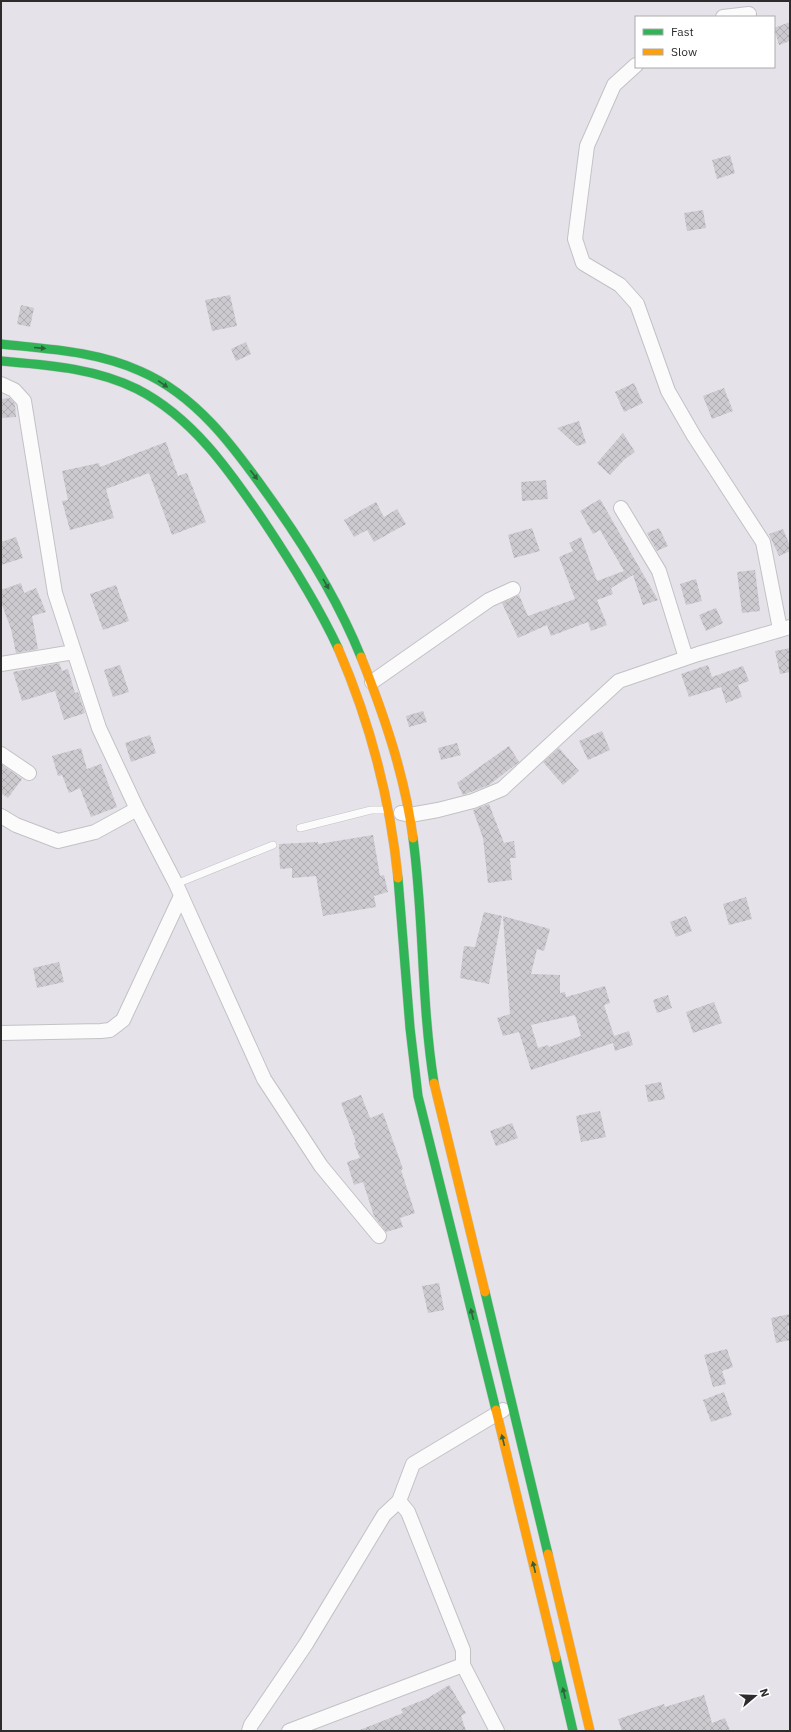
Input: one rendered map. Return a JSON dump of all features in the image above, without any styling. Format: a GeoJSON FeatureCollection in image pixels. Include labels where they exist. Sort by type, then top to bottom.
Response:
{"type":"FeatureCollection","features":[{"type":"Feature","properties":{"kind":"main road"},"geometry":{"type":"LineString","coordinates":[[1,344],[66,350],[95,356],[131,367],[157,379],[188,401],[216,426],[299,538],[329,588],[372,682],[390,735],[410,815],[418,885],[427,1034],[434,1088],[513,1404],[590,1731]]}},
{"type":"Feature","properties":{"kind":"main road"},"geometry":{"type":"LineString","coordinates":[[1,361],[69,368],[103,375],[137,389],[164,406],[188,424],[218,457],[266,524],[310,594],[328,626],[367,724],[376,754],[388,810],[399,893],[410,1043],[418,1096],[497,1414],[573,1731]]}},
{"type":"Feature","properties":{"kind":"street"},"geometry":{"type":"LineString","coordinates":[[732,16],[749,14]]}},
{"type":"Feature","properties":{"kind":"street"},"geometry":{"type":"LineString","coordinates":[[388,810],[410,815],[438,810],[473,801],[502,789],[618,681],[686,658],[785,628],[763,542],[694,436],[668,392],[638,304],[620,285],[583,262],[575,239],[587,146],[614,85],[635,66]]}},
{"type":"Feature","properties":{"kind":"street"},"geometry":{"type":"LineString","coordinates":[[1,384],[14,390],[24,401],[55,593],[99,728],[137,809],[178,890],[264,1079],[321,1166],[379,1236]]}},
{"type":"Feature","properties":{"kind":"street"},"geometry":{"type":"LineString","coordinates":[[621,508],[659,570],[686,658]]}},
{"type":"Feature","properties":{"kind":"street"},"geometry":{"type":"LineString","coordinates":[[372,682],[489,600],[513,589]]}},
{"type":"Feature","properties":{"kind":"street"},"geometry":{"type":"LineString","coordinates":[[1,664],[74,652]]}},
{"type":"Feature","properties":{"kind":"street"},"geometry":{"type":"LineString","coordinates":[[1,754],[29,773]]}},
{"type":"Feature","properties":{"kind":"street"},"geometry":{"type":"LineString","coordinates":[[1,816],[16,825],[58,841],[95,832],[137,809]]}},
{"type":"Feature","properties":{"kind":"street"},"geometry":{"type":"LineString","coordinates":[[1,1033],[101,1031],[110,1030],[123,1020],[178,890]]}},
{"type":"Feature","properties":{"kind":"street"},"geometry":{"type":"LineString","coordinates":[[249,1731],[251,1725],[306,1644],[384,1515],[399,1500],[413,1464],[513,1404]]}},
{"type":"Feature","properties":{"kind":"street"},"geometry":{"type":"LineString","coordinates":[[399,1500],[408,1512],[463,1650],[464,1665],[497,1731]]}},
{"type":"Feature","properties":{"kind":"street"},"geometry":{"type":"LineString","coordinates":[[289,1731],[464,1665]]}},
{"type":"Feature","properties":{"kind":"lane"},"geometry":{"type":"LineString","coordinates":[[300,828],[371,810],[388,810]]}},
{"type":"Feature","properties":{"kind":"lane"},"geometry":{"type":"LineString","coordinates":[[178,890],[273,845]]}},
{"type":"Feature","properties":{"kind":"building"},"geometry":{"type":"Polygon","coordinates":[[[790,22],[790,41],[779,45],[775,28],[790,22]]]}},
{"type":"Feature","properties":{"kind":"building"},"geometry":{"type":"Polygon","coordinates":[[[730,155],[735,173],[717,179],[712,160],[730,155]]]}},
{"type":"Feature","properties":{"kind":"building"},"geometry":{"type":"Polygon","coordinates":[[[703,210],[706,228],[687,231],[684,213],[703,210]]]}},
{"type":"Feature","properties":{"kind":"building"},"geometry":{"type":"Polygon","coordinates":[[[230,295],[237,326],[212,331],[205,300],[230,295]]]}},
{"type":"Feature","properties":{"kind":"building"},"geometry":{"type":"Polygon","coordinates":[[[21,305],[34,308],[30,327],[17,324],[21,305]]]}},
{"type":"Feature","properties":{"kind":"building"},"geometry":{"type":"Polygon","coordinates":[[[246,342],[251,354],[236,361],[231,349],[246,342]]]}},
{"type":"Feature","properties":{"kind":"building"},"geometry":{"type":"Polygon","coordinates":[[[634,383],[643,403],[624,412],[615,392],[634,383]]]}},
{"type":"Feature","properties":{"kind":"building"},"geometry":{"type":"Polygon","coordinates":[[[724,388],[733,411],[712,419],[703,396],[724,388]]]}},
{"type":"Feature","properties":{"kind":"building"},"geometry":{"type":"Polygon","coordinates":[[[10,398],[15,404],[16,417],[1,418],[1,399],[10,398]]]}},
{"type":"Feature","properties":{"kind":"building"},"geometry":{"type":"Polygon","coordinates":[[[579,421],[586,443],[577,446],[557,428],[579,421]]]}},
{"type":"Feature","properties":{"kind":"building"},"geometry":{"type":"Polygon","coordinates":[[[623,433],[635,452],[625,459],[610,475],[597,463],[623,433]]]}},
{"type":"Feature","properties":{"kind":"building"},"geometry":{"type":"Polygon","coordinates":[[[166,442],[178,476],[187,473],[206,522],[172,535],[149,473],[106,489],[114,518],[70,530],[62,501],[68,500],[62,471],[99,463],[100,467],[166,442]]]}},
{"type":"Feature","properties":{"kind":"building"},"geometry":{"type":"Polygon","coordinates":[[[546,480],[548,499],[522,501],[521,482],[546,480]]]}},
{"type":"Feature","properties":{"kind":"building"},"geometry":{"type":"Polygon","coordinates":[[[600,499],[658,600],[643,605],[633,575],[611,588],[613,594],[597,600],[607,625],[591,631],[588,622],[551,636],[547,625],[518,638],[502,603],[519,595],[528,616],[575,599],[559,557],[573,551],[569,543],[581,537],[597,581],[624,571],[600,530],[593,534],[580,511],[600,499]]]}},
{"type":"Feature","properties":{"kind":"building"},"geometry":{"type":"Polygon","coordinates":[[[376,502],[384,517],[397,509],[406,524],[374,542],[367,530],[354,537],[344,520],[376,502]]]}},
{"type":"Feature","properties":{"kind":"building"},"geometry":{"type":"Polygon","coordinates":[[[532,528],[540,551],[514,558],[508,535],[532,528]]]}},
{"type":"Feature","properties":{"kind":"building"},"geometry":{"type":"Polygon","coordinates":[[[659,528],[668,546],[657,551],[647,533],[659,528]]]}},
{"type":"Feature","properties":{"kind":"building"},"geometry":{"type":"Polygon","coordinates":[[[783,529],[790,546],[790,551],[779,556],[769,534],[783,529]]]}},
{"type":"Feature","properties":{"kind":"building"},"geometry":{"type":"Polygon","coordinates":[[[16,537],[23,558],[1,565],[1,542],[16,537]]]}},
{"type":"Feature","properties":{"kind":"building"},"geometry":{"type":"Polygon","coordinates":[[[755,570],[760,611],[742,613],[737,572],[755,570]]]}},
{"type":"Feature","properties":{"kind":"building"},"geometry":{"type":"Polygon","coordinates":[[[696,579],[702,601],[686,605],[680,584],[696,579]]]}},
{"type":"Feature","properties":{"kind":"building"},"geometry":{"type":"Polygon","coordinates":[[[21,583],[24,593],[36,588],[46,612],[32,616],[38,649],[16,653],[11,629],[1,602],[1,590],[21,583]]]}},
{"type":"Feature","properties":{"kind":"building"},"geometry":{"type":"Polygon","coordinates":[[[116,585],[129,621],[103,630],[90,594],[116,585]]]}},
{"type":"Feature","properties":{"kind":"building"},"geometry":{"type":"Polygon","coordinates":[[[716,608],[723,623],[706,631],[699,615],[716,608]]]}},
{"type":"Feature","properties":{"kind":"building"},"geometry":{"type":"Polygon","coordinates":[[[790,648],[790,672],[780,674],[775,651],[790,648]]]}},
{"type":"Feature","properties":{"kind":"building"},"geometry":{"type":"Polygon","coordinates":[[[59,663],[62,671],[68,669],[75,693],[78,692],[85,713],[64,720],[55,691],[22,701],[13,672],[59,663]]]}},
{"type":"Feature","properties":{"kind":"building"},"geometry":{"type":"Polygon","coordinates":[[[120,665],[129,692],[113,697],[104,670],[120,665]]]}},
{"type":"Feature","properties":{"kind":"building"},"geometry":{"type":"Polygon","coordinates":[[[708,665],[712,677],[743,666],[749,681],[738,685],[742,697],[726,703],[721,687],[689,697],[681,674],[708,665]]]}},
{"type":"Feature","properties":{"kind":"building"},"geometry":{"type":"Polygon","coordinates":[[[423,711],[427,722],[409,727],[406,716],[423,711]]]}},
{"type":"Feature","properties":{"kind":"building"},"geometry":{"type":"Polygon","coordinates":[[[602,731],[610,750],[588,760],[579,741],[602,731]]]}},
{"type":"Feature","properties":{"kind":"building"},"geometry":{"type":"Polygon","coordinates":[[[150,735],[156,753],[131,762],[125,743],[150,735]]]}},
{"type":"Feature","properties":{"kind":"building"},"geometry":{"type":"Polygon","coordinates":[[[457,743],[461,755],[441,760],[438,748],[457,743]]]}},
{"type":"Feature","properties":{"kind":"building"},"geometry":{"type":"Polygon","coordinates":[[[509,746],[519,762],[489,785],[463,795],[457,783],[509,746]]]}},
{"type":"Feature","properties":{"kind":"building"},"geometry":{"type":"Polygon","coordinates":[[[81,748],[87,769],[101,764],[117,807],[91,817],[80,788],[69,793],[62,775],[58,776],[52,756],[81,748]]]}},
{"type":"Feature","properties":{"kind":"building"},"geometry":{"type":"Polygon","coordinates":[[[559,748],[579,771],[563,785],[543,762],[559,748]]]}},
{"type":"Feature","properties":{"kind":"building"},"geometry":{"type":"Polygon","coordinates":[[[1,764],[22,779],[8,798],[1,793],[1,764]]]}},
{"type":"Feature","properties":{"kind":"building"},"geometry":{"type":"Polygon","coordinates":[[[489,804],[504,843],[514,841],[516,858],[510,858],[512,880],[488,883],[483,838],[473,810],[489,804]]]}},
{"type":"Feature","properties":{"kind":"building"},"geometry":{"type":"Polygon","coordinates":[[[373,835],[380,876],[384,875],[388,892],[374,896],[376,907],[323,916],[316,876],[292,878],[292,868],[280,869],[279,844],[318,842],[318,844],[373,835]]]}},
{"type":"Feature","properties":{"kind":"building"},"geometry":{"type":"Polygon","coordinates":[[[746,897],[752,919],[729,925],[723,904],[746,897]]]}},
{"type":"Feature","properties":{"kind":"building"},"geometry":{"type":"Polygon","coordinates":[[[484,912],[502,916],[489,984],[460,978],[464,946],[475,947],[484,912]]]}},
{"type":"Feature","properties":{"kind":"building"},"geometry":{"type":"Polygon","coordinates":[[[503,916],[550,929],[544,951],[537,949],[531,974],[560,975],[560,993],[565,992],[566,997],[605,986],[610,1003],[604,1005],[614,1036],[629,1031],[633,1045],[615,1051],[613,1043],[531,1070],[519,1032],[503,1036],[497,1018],[510,1014],[503,916]],[[575,1015],[531,1025],[538,1048],[548,1045],[549,1047],[581,1036],[575,1015]]]}},
{"type":"Feature","properties":{"kind":"building"},"geometry":{"type":"Polygon","coordinates":[[[686,916],[692,931],[676,937],[670,922],[686,916]]]}},
{"type":"Feature","properties":{"kind":"building"},"geometry":{"type":"Polygon","coordinates":[[[59,962],[64,982],[37,988],[33,968],[59,962]]]}},
{"type":"Feature","properties":{"kind":"building"},"geometry":{"type":"Polygon","coordinates":[[[668,995],[672,1008],[657,1013],[653,1000],[668,995]]]}},
{"type":"Feature","properties":{"kind":"building"},"geometry":{"type":"Polygon","coordinates":[[[714,1002],[722,1023],[693,1033],[686,1012],[714,1002]]]}},
{"type":"Feature","properties":{"kind":"building"},"geometry":{"type":"Polygon","coordinates":[[[661,1082],[665,1099],[648,1102],[645,1085],[661,1082]]]}},
{"type":"Feature","properties":{"kind":"building"},"geometry":{"type":"Polygon","coordinates":[[[361,1095],[370,1118],[383,1113],[403,1169],[401,1170],[415,1213],[400,1218],[403,1227],[386,1232],[374,1216],[363,1182],[354,1185],[347,1162],[360,1158],[354,1143],[356,1142],[341,1103],[361,1095]]]}},
{"type":"Feature","properties":{"kind":"building"},"geometry":{"type":"Polygon","coordinates":[[[600,1111],[606,1137],[581,1142],[576,1116],[600,1111]]]}},
{"type":"Feature","properties":{"kind":"building"},"geometry":{"type":"Polygon","coordinates":[[[512,1123],[518,1138],[496,1146],[490,1131],[512,1123]]]}},
{"type":"Feature","properties":{"kind":"building"},"geometry":{"type":"Polygon","coordinates":[[[439,1283],[444,1310],[428,1313],[422,1286],[439,1283]]]}},
{"type":"Feature","properties":{"kind":"building"},"geometry":{"type":"Polygon","coordinates":[[[790,1314],[790,1326],[788,1327],[790,1340],[776,1343],[771,1318],[790,1314]]]}},
{"type":"Feature","properties":{"kind":"building"},"geometry":{"type":"Polygon","coordinates":[[[727,1349],[733,1367],[722,1371],[726,1384],[713,1387],[704,1355],[727,1349]]]}},
{"type":"Feature","properties":{"kind":"building"},"geometry":{"type":"Polygon","coordinates":[[[724,1392],[732,1415],[711,1422],[703,1400],[724,1392]]]}},
{"type":"Feature","properties":{"kind":"building"},"geometry":{"type":"Polygon","coordinates":[[[449,1685],[466,1713],[461,1716],[466,1731],[357,1731],[403,1713],[401,1709],[428,1698],[449,1685]]]}},
{"type":"Feature","properties":{"kind":"building"},"geometry":{"type":"Polygon","coordinates":[[[704,1695],[712,1723],[725,1718],[730,1731],[622,1731],[618,1719],[664,1704],[665,1707],[704,1695]]]}},
{"type":"Feature","properties":{"kind":"traffic: fast"},"geometry":{"type":"LineString","coordinates":[[1,344],[54,349],[89,355],[123,364],[160,381],[196,408],[242,459],[294,533],[331,594],[361,657]]}},
{"type":"Feature","properties":{"kind":"traffic: fast"},"geometry":{"type":"LineString","coordinates":[[1,361],[36,364],[104,376],[137,389],[175,414],[208,446],[237,482],[284,551],[338,648]]}},
{"type":"Feature","properties":{"kind":"traffic: fast"},"geometry":{"type":"LineString","coordinates":[[413,838],[417,868],[427,1022],[434,1083]]}},
{"type":"Feature","properties":{"kind":"traffic: fast"},"geometry":{"type":"LineString","coordinates":[[398,878],[410,1028],[418,1096],[496,1410]]}},
{"type":"Feature","properties":{"kind":"traffic: fast"},"geometry":{"type":"LineString","coordinates":[[485,1292],[548,1554]]}},
{"type":"Feature","properties":{"kind":"traffic: fast"},"geometry":{"type":"LineString","coordinates":[[556,1658],[573,1731]]}},
{"type":"Feature","properties":{"kind":"traffic: slow"},"geometry":{"type":"LineString","coordinates":[[338,648],[360,704],[377,761],[390,819],[398,878]]}},
{"type":"Feature","properties":{"kind":"traffic: slow"},"geometry":{"type":"LineString","coordinates":[[361,657],[393,746],[405,792],[413,838]]}},
{"type":"Feature","properties":{"kind":"traffic: slow"},"geometry":{"type":"LineString","coordinates":[[434,1083],[485,1292]]}},
{"type":"Feature","properties":{"kind":"traffic: slow"},"geometry":{"type":"LineString","coordinates":[[496,1410],[556,1658]]}},
{"type":"Feature","properties":{"kind":"traffic: slow"},"geometry":{"type":"LineString","coordinates":[[548,1554],[590,1731]]}}]}
